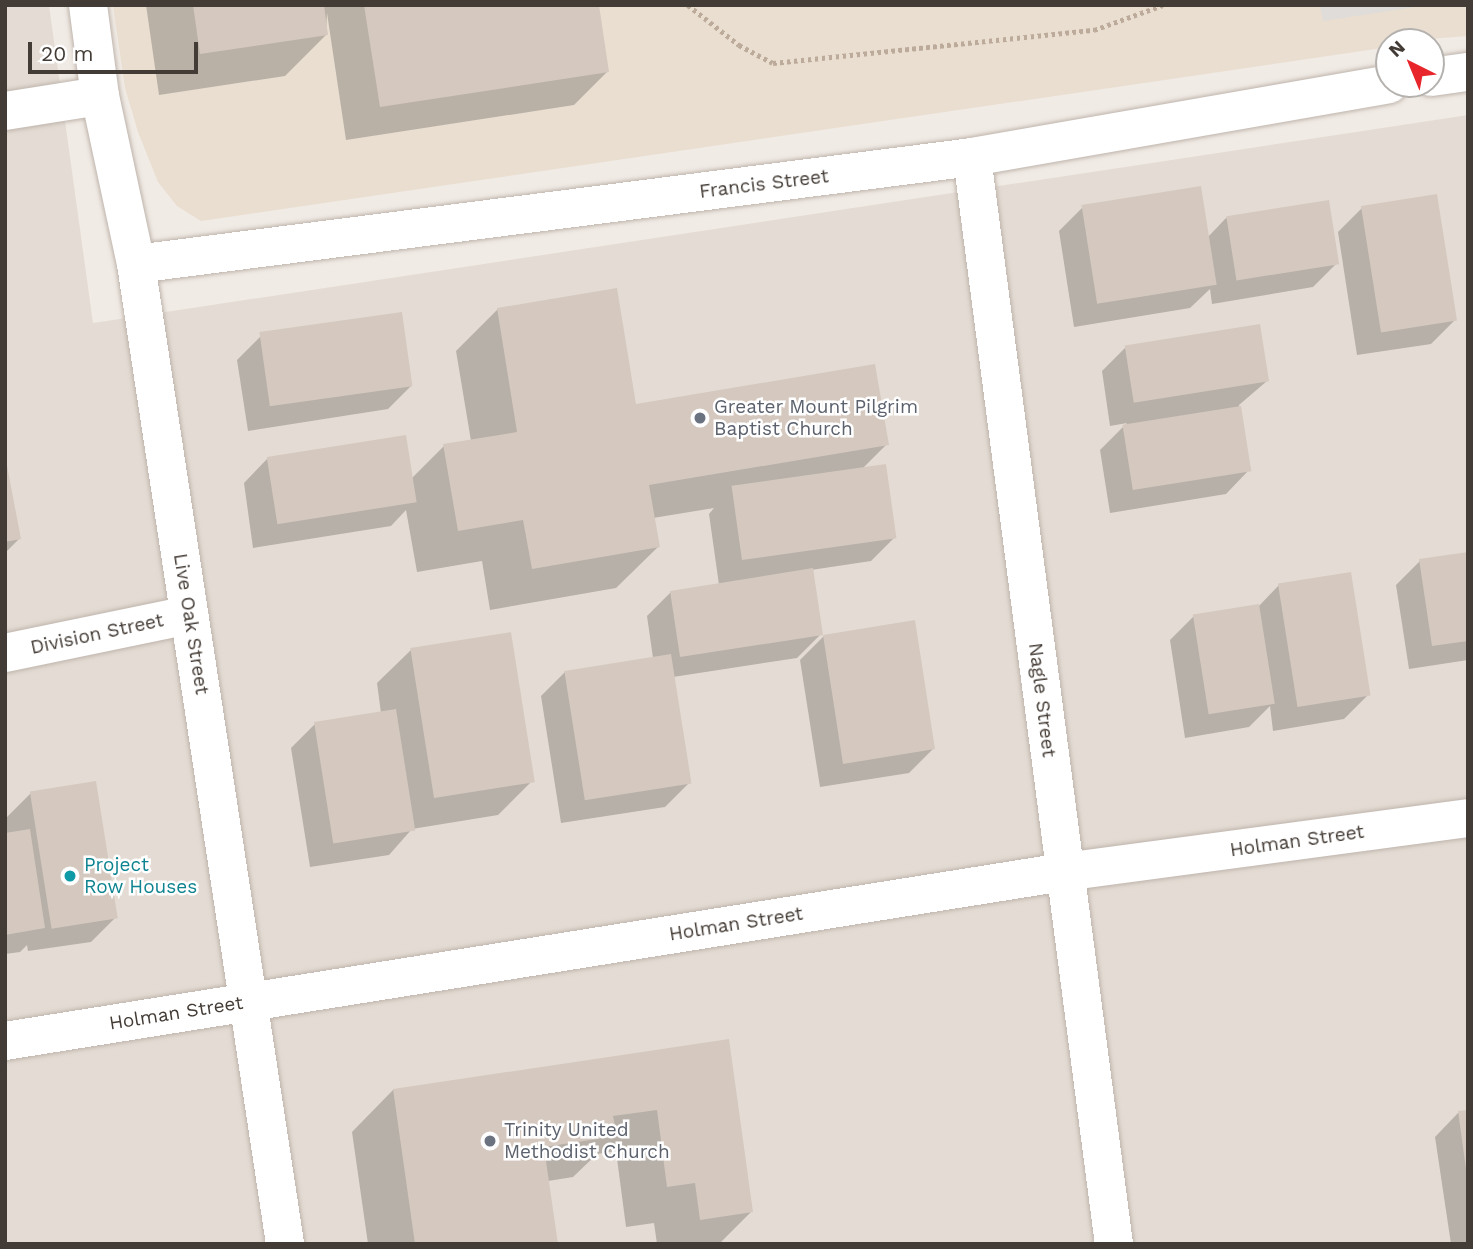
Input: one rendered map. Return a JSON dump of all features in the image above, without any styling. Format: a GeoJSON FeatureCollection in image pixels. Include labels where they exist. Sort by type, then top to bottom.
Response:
{"type":"FeatureCollection","features":[{"type":"Feature","properties":{"kind":"street","name":"Live Oak Street"},"geometry":{"type":"LineString","coordinates":[[88,5],[100,96],[136,264],[189,615],[252,1001],[285,1244]]}},
{"type":"Feature","properties":{"kind":"street"},"geometry":{"type":"LineString","coordinates":[[1445,75],[1468,72]]}},
{"type":"Feature","properties":{"kind":"street","name":"Francis Street"},"geometry":{"type":"LineString","coordinates":[[136,264],[972,157],[1375,85]]}},
{"type":"Feature","properties":{"kind":"street"},"geometry":{"type":"LineString","coordinates":[[5,111],[100,96]]}},
{"type":"Feature","properties":{"kind":"street","name":"Nagle Street"},"geometry":{"type":"LineString","coordinates":[[972,157],[1114,1244]]}},
{"type":"Feature","properties":{"kind":"street","name":"Division Street"},"geometry":{"type":"LineString","coordinates":[[5,653],[189,615]]}},
{"type":"Feature","properties":{"kind":"street","name":"Holman Street"},"geometry":{"type":"LineString","coordinates":[[5,1041],[1064,872],[1468,818]]}},
{"type":"Feature","properties":{"kind":"path"},"geometry":{"type":"LineString","coordinates":[[688,5],[739,45],[773,63],[1094,30],[1163,5]]}},
{"type":"Feature","properties":{"kind":"shaded area"},"geometry":{"type":"Polygon","coordinates":[[[5,5],[49,5],[93,323],[1468,115],[1468,1244],[5,1244],[5,5]]]}},
{"type":"Feature","properties":{"kind":"shaded area"},"geometry":{"type":"Polygon","coordinates":[[[113,5],[1468,5],[1468,36],[1445,38],[1445,28],[1375,28],[1375,49],[201,221],[177,206],[158,182],[138,132],[125,88],[113,5]]]}},
{"type":"Feature","properties":{"kind":"shaded area"},"geometry":{"type":"Polygon","coordinates":[[[1320,5],[1428,5],[1323,21],[1320,5]]]}},
{"type":"Feature","properties":{"kind":"building"},"geometry":{"type":"Polygon","coordinates":[[[193,5],[324,5],[328,35],[200,54],[193,5]]]}},
{"type":"Feature","properties":{"kind":"building"},"geometry":{"type":"Polygon","coordinates":[[[364,5],[599,5],[609,72],[380,107],[364,5]]]}},
{"type":"Feature","properties":{"kind":"building"},"geometry":{"type":"Polygon","coordinates":[[[1201,186],[1217,285],[1097,304],[1081,205],[1201,186]]]}},
{"type":"Feature","properties":{"kind":"building"},"geometry":{"type":"Polygon","coordinates":[[[1437,194],[1457,320],[1381,332],[1361,206],[1437,194]]]}},
{"type":"Feature","properties":{"kind":"building"},"geometry":{"type":"Polygon","coordinates":[[[1329,200],[1339,264],[1236,280],[1226,216],[1329,200]]]}},
{"type":"Feature","properties":{"kind":"building","name":"Greater Mount Pilgrim Baptist Church"},"geometry":{"type":"Polygon","coordinates":[[[617,288],[636,404],[875,364],[889,445],[649,485],[660,547],[532,569],[523,520],[458,531],[443,444],[517,432],[497,308],[617,288]]]}},
{"type":"Feature","properties":{"kind":"building"},"geometry":{"type":"Polygon","coordinates":[[[402,312],[412,386],[270,406],[259,332],[402,312]]]}},
{"type":"Feature","properties":{"kind":"building"},"geometry":{"type":"Polygon","coordinates":[[[1260,324],[1269,381],[1134,403],[1125,345],[1260,324]]]}},
{"type":"Feature","properties":{"kind":"building"},"geometry":{"type":"Polygon","coordinates":[[[1241,406],[1251,471],[1133,490],[1122,425],[1241,406]]]}},
{"type":"Feature","properties":{"kind":"building"},"geometry":{"type":"Polygon","coordinates":[[[406,435],[417,502],[277,524],[267,457],[406,435]]]}},
{"type":"Feature","properties":{"kind":"building"},"geometry":{"type":"Polygon","coordinates":[[[5,455],[21,539],[5,542],[5,455]]]}},
{"type":"Feature","properties":{"kind":"building"},"geometry":{"type":"Polygon","coordinates":[[[886,464],[896,538],[742,560],[732,486],[886,464]]]}},
{"type":"Feature","properties":{"kind":"building"},"geometry":{"type":"Polygon","coordinates":[[[1468,552],[1468,641],[1432,646],[1419,559],[1468,552]]]}},
{"type":"Feature","properties":{"kind":"building"},"geometry":{"type":"Polygon","coordinates":[[[813,568],[823,635],[680,657],[670,591],[813,568]]]}},
{"type":"Feature","properties":{"kind":"building"},"geometry":{"type":"Polygon","coordinates":[[[1351,572],[1371,695],[1297,707],[1278,584],[1351,572]]]}},
{"type":"Feature","properties":{"kind":"building"},"geometry":{"type":"Polygon","coordinates":[[[1259,604],[1275,704],[1209,714],[1193,614],[1259,604]]]}},
{"type":"Feature","properties":{"kind":"building"},"geometry":{"type":"Polygon","coordinates":[[[915,620],[935,749],[843,764],[823,635],[915,620]]]}},
{"type":"Feature","properties":{"kind":"building"},"geometry":{"type":"Polygon","coordinates":[[[511,632],[535,782],[434,798],[410,648],[511,632]]]}},
{"type":"Feature","properties":{"kind":"building"},"geometry":{"type":"Polygon","coordinates":[[[671,654],[691,783],[585,800],[564,671],[671,654]]]}},
{"type":"Feature","properties":{"kind":"building"},"geometry":{"type":"Polygon","coordinates":[[[396,709],[415,830],[333,843],[314,722],[396,709]]]}},
{"type":"Feature","properties":{"kind":"building"},"geometry":{"type":"Polygon","coordinates":[[[96,781],[118,918],[52,929],[30,791],[96,781]]]}},
{"type":"Feature","properties":{"kind":"building"},"geometry":{"type":"Polygon","coordinates":[[[30,829],[45,928],[5,935],[5,833],[30,829]]]}},
{"type":"Feature","properties":{"kind":"building","name":"Trinity United Methodist Church"},"geometry":{"type":"Polygon","coordinates":[[[729,1039],[753,1212],[700,1220],[695,1183],[667,1187],[657,1110],[613,1116],[617,1136],[544,1147],[558,1244],[415,1244],[393,1089],[729,1039]]]}},
{"type":"Feature","properties":{"kind":"building"},"geometry":{"type":"Polygon","coordinates":[[[1468,1110],[1468,1169],[1466,1169],[1458,1111],[1468,1110]]]}},
{"type":"Feature","properties":{"kind":"place","name":"Greater Mount Pilgrim Baptist Church"},"geometry":{"type":"Point","coordinates":[700,418]}},
{"type":"Feature","properties":{"kind":"place","name":"Project Row Houses"},"geometry":{"type":"Point","coordinates":[70,876]}},
{"type":"Feature","properties":{"kind":"place","name":"Trinity United Methodist Church"},"geometry":{"type":"Point","coordinates":[490,1141]}}]}
